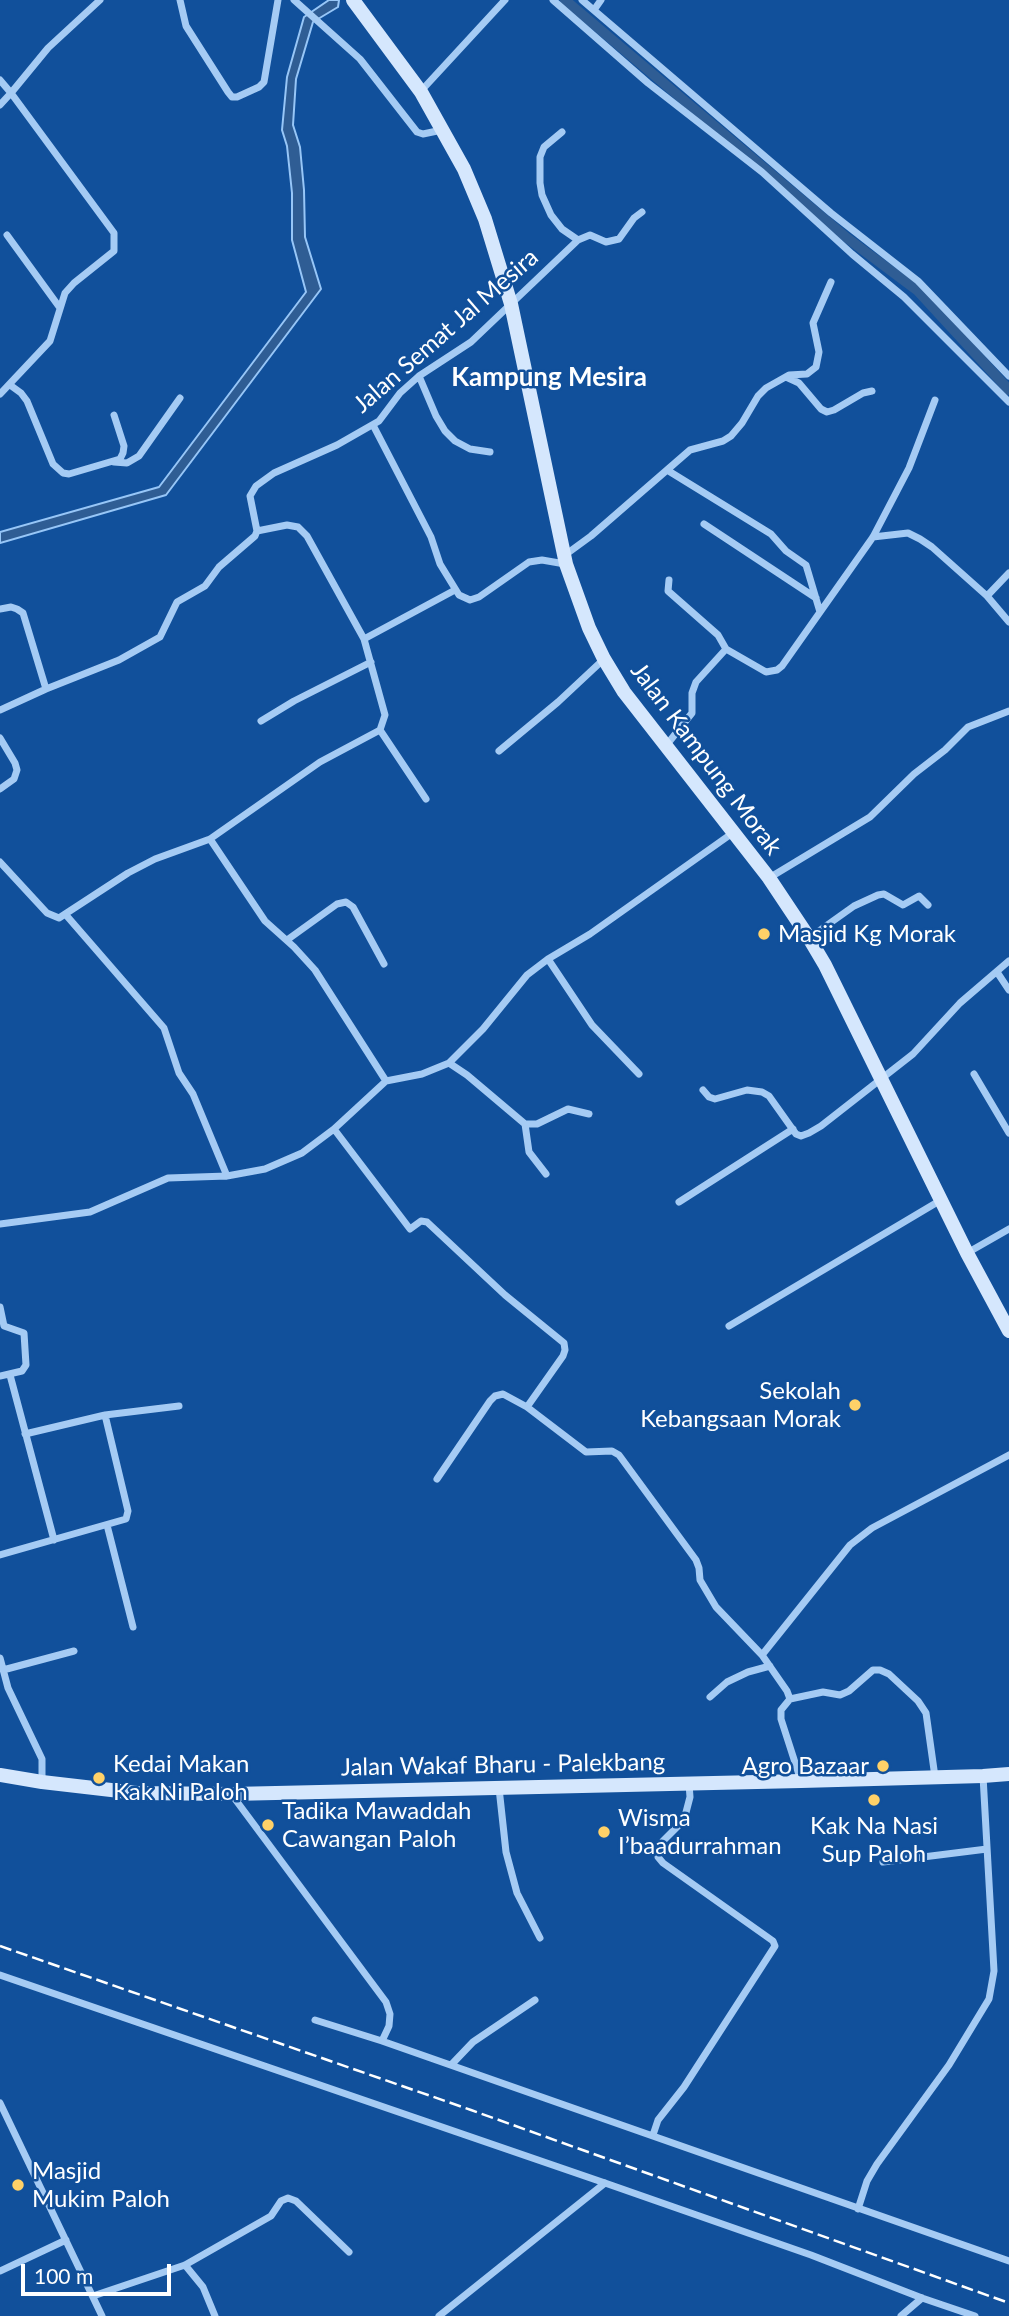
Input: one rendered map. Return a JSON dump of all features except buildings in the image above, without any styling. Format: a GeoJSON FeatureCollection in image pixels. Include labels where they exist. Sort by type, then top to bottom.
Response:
{"type":"FeatureCollection","features":[{"type":"Feature","properties":{"kind":"main road","name":"Jalan Kampung Morak"},"geometry":{"type":"LineString","coordinates":[[353,0],[421,92],[464,169],[485,219],[511,304],[565,559],[589,628],[604,659],[624,692],[769,878],[809,938],[1009,1331]]}},
{"type":"Feature","properties":{"kind":"main road","name":"Jalan Wakaf Bharu - Palekbang"},"geometry":{"type":"LineString","coordinates":[[0,1775],[137,1793],[232,1794],[801,1782],[1009,1773]]}},
{"type":"Feature","properties":{"kind":"street"},"geometry":{"type":"LineString","coordinates":[[0,105],[48,48],[100,0]]}},
{"type":"Feature","properties":{"kind":"street"},"geometry":{"type":"LineString","coordinates":[[180,0],[186,26],[232,97],[237,97],[264,82],[278,0]]}},
{"type":"Feature","properties":{"kind":"street"},"geometry":{"type":"LineString","coordinates":[[421,92],[505,0]]}},
{"type":"Feature","properties":{"kind":"street"},"geometry":{"type":"LineString","coordinates":[[553,0],[648,83],[753,164],[852,254],[904,297],[1009,402]]}},
{"type":"Feature","properties":{"kind":"street"},"geometry":{"type":"LineString","coordinates":[[582,0],[760,154],[918,281],[1009,376]]}},
{"type":"Feature","properties":{"kind":"street"},"geometry":{"type":"LineString","coordinates":[[594,10],[601,0]]}},
{"type":"Feature","properties":{"kind":"street"},"geometry":{"type":"LineString","coordinates":[[297,3],[360,59],[417,132],[423,134],[443,130]]}},
{"type":"Feature","properties":{"kind":"street"},"geometry":{"type":"LineString","coordinates":[[0,80],[114,233],[114,251],[65,293],[51,341],[0,394]]}},
{"type":"Feature","properties":{"kind":"street"},"geometry":{"type":"LineString","coordinates":[[562,132],[544,146],[540,157],[542,195],[551,215],[562,229],[578,240],[590,235],[606,242],[619,239],[634,218],[642,212]]}},
{"type":"Feature","properties":{"kind":"street"},"geometry":{"type":"LineString","coordinates":[[753,164],[760,154]]}},
{"type":"Feature","properties":{"kind":"street"},"geometry":{"type":"LineString","coordinates":[[7,235],[60,308]]}},
{"type":"Feature","properties":{"kind":"street","name":"Jalan Semat Jal Mesira"},"geometry":{"type":"LineString","coordinates":[[257,531],[250,496],[256,486],[274,473],[344,441],[379,421],[400,393],[419,376],[471,342],[578,240]]}},
{"type":"Feature","properties":{"kind":"street"},"geometry":{"type":"LineString","coordinates":[[373,425],[432,537],[440,564],[455,590],[470,600],[479,597],[529,562],[565,559],[690,450],[723,441],[731,436],[743,423],[762,391],[785,376],[807,374],[816,366],[819,352],[813,323],[831,282]]}},
{"type":"Feature","properties":{"kind":"street"},"geometry":{"type":"LineString","coordinates":[[419,376],[445,432],[470,449],[490,452]]}},
{"type":"Feature","properties":{"kind":"street"},"geometry":{"type":"LineString","coordinates":[[785,376],[799,383],[821,410],[827,412],[872,391]]}},
{"type":"Feature","properties":{"kind":"street"},"geometry":{"type":"LineString","coordinates":[[10,385],[27,401],[53,464],[57,470],[69,474],[120,459],[124,446],[114,415]]}},
{"type":"Feature","properties":{"kind":"street"},"geometry":{"type":"LineString","coordinates":[[113,462],[127,463],[139,456],[180,398]]}},
{"type":"Feature","properties":{"kind":"street"},"geometry":{"type":"LineString","coordinates":[[669,580],[668,590],[718,635],[726,649],[766,672],[777,670],[873,537],[909,468],[935,400]]}},
{"type":"Feature","properties":{"kind":"street"},"geometry":{"type":"LineString","coordinates":[[667,470],[772,535],[786,551],[807,567],[820,612]]}},
{"type":"Feature","properties":{"kind":"street"},"geometry":{"type":"LineString","coordinates":[[704,524],[817,598]]}},
{"type":"Feature","properties":{"kind":"street"},"geometry":{"type":"LineString","coordinates":[[0,710],[119,660],[158,639],[177,602],[205,586],[219,567],[251,540],[257,531],[287,525],[298,527],[307,536],[364,639],[385,715],[380,730],[320,762],[210,839],[155,859],[128,873],[59,918],[47,913],[0,862]]}},
{"type":"Feature","properties":{"kind":"street"},"geometry":{"type":"LineString","coordinates":[[873,537],[908,533],[920,539],[987,596],[1009,622]]}},
{"type":"Feature","properties":{"kind":"street"},"geometry":{"type":"LineString","coordinates":[[987,596],[1009,573]]}},
{"type":"Feature","properties":{"kind":"street"},"geometry":{"type":"LineString","coordinates":[[364,639],[455,590]]}},
{"type":"Feature","properties":{"kind":"street"},"geometry":{"type":"LineString","coordinates":[[0,609],[17,609],[26,618],[46,689]]}},
{"type":"Feature","properties":{"kind":"street"},"geometry":{"type":"LineString","coordinates":[[665,747],[692,713],[692,693],[696,682],[726,649]]}},
{"type":"Feature","properties":{"kind":"street"},"geometry":{"type":"LineString","coordinates":[[499,751],[604,659]]}},
{"type":"Feature","properties":{"kind":"street"},"geometry":{"type":"LineString","coordinates":[[261,721],[371,662]]}},
{"type":"Feature","properties":{"kind":"street"},"geometry":{"type":"LineString","coordinates":[[769,878],[870,817],[968,727],[1009,711]]}},
{"type":"Feature","properties":{"kind":"street"},"geometry":{"type":"LineString","coordinates":[[380,730],[426,799]]}},
{"type":"Feature","properties":{"kind":"street"},"geometry":{"type":"LineString","coordinates":[[0,738],[17,771],[14,779],[0,789]]}},
{"type":"Feature","properties":{"kind":"street"},"geometry":{"type":"LineString","coordinates":[[0,1224],[90,1212],[168,1178],[228,1175],[265,1169],[302,1153],[334,1129],[386,1081],[422,1074],[449,1063],[483,1029],[517,986],[548,959],[590,934],[734,832]]}},
{"type":"Feature","properties":{"kind":"street"},"geometry":{"type":"LineString","coordinates":[[210,839],[265,921],[315,970],[386,1081]]}},
{"type":"Feature","properties":{"kind":"street"},"geometry":{"type":"LineString","coordinates":[[809,938],[874,895],[884,894],[901,905],[919,896],[928,905]]}},
{"type":"Feature","properties":{"kind":"street"},"geometry":{"type":"LineString","coordinates":[[287,940],[337,904],[346,902],[353,908],[384,964]]}},
{"type":"Feature","properties":{"kind":"street"},"geometry":{"type":"LineString","coordinates":[[66,915],[164,1028],[179,1073],[194,1094],[228,1175]]}},
{"type":"Feature","properties":{"kind":"street"},"geometry":{"type":"LineString","coordinates":[[548,959],[592,1025],[639,1074]]}},
{"type":"Feature","properties":{"kind":"street"},"geometry":{"type":"LineString","coordinates":[[704,1090],[709,1097],[715,1099],[747,1090],[769,1096],[796,1134],[801,1136],[809,1133],[913,1054],[960,1003],[1009,961]]}},
{"type":"Feature","properties":{"kind":"street"},"geometry":{"type":"LineString","coordinates":[[997,972],[1009,990]]}},
{"type":"Feature","properties":{"kind":"street"},"geometry":{"type":"LineString","coordinates":[[449,1063],[525,1125],[529,1152],[546,1174]]}},
{"type":"Feature","properties":{"kind":"street"},"geometry":{"type":"LineString","coordinates":[[974,1074],[1009,1133]]}},
{"type":"Feature","properties":{"kind":"street"},"geometry":{"type":"LineString","coordinates":[[525,1125],[537,1124],[565,1110],[589,1114]]}},
{"type":"Feature","properties":{"kind":"street"},"geometry":{"type":"LineString","coordinates":[[334,1129],[410,1229],[421,1221],[427,1222],[505,1295],[564,1343],[563,1356],[527,1407]]}},
{"type":"Feature","properties":{"kind":"street"},"geometry":{"type":"LineString","coordinates":[[679,1202],[793,1129]]}},
{"type":"Feature","properties":{"kind":"street"},"geometry":{"type":"LineString","coordinates":[[729,1326],[941,1200]]}},
{"type":"Feature","properties":{"kind":"street"},"geometry":{"type":"LineString","coordinates":[[967,1253],[1009,1229]]}},
{"type":"Feature","properties":{"kind":"street"},"geometry":{"type":"LineString","coordinates":[[0,1307],[4,1326],[21,1331],[25,1336],[25,1369],[0,1376]]}},
{"type":"Feature","properties":{"kind":"street"},"geometry":{"type":"LineString","coordinates":[[10,1375],[54,1540]]}},
{"type":"Feature","properties":{"kind":"street"},"geometry":{"type":"LineString","coordinates":[[437,1479],[490,1401],[503,1394],[527,1407],[586,1452],[612,1451],[625,1462],[696,1560],[700,1580],[716,1607],[762,1655],[787,1690],[790,1699]]}},
{"type":"Feature","properties":{"kind":"street"},"geometry":{"type":"LineString","coordinates":[[25,1434],[105,1415],[179,1406]]}},
{"type":"Feature","properties":{"kind":"street"},"geometry":{"type":"LineString","coordinates":[[0,1555],[123,1521],[128,1516],[105,1415]]}},
{"type":"Feature","properties":{"kind":"street"},"geometry":{"type":"LineString","coordinates":[[762,1655],[850,1545],[872,1528],[1009,1455]]}},
{"type":"Feature","properties":{"kind":"street"},"geometry":{"type":"LineString","coordinates":[[107,1525],[133,1627]]}},
{"type":"Feature","properties":{"kind":"street"},"geometry":{"type":"LineString","coordinates":[[3,1670],[75,1651]]}},
{"type":"Feature","properties":{"kind":"street"},"geometry":{"type":"LineString","coordinates":[[0,1658],[8,1688],[42,1759],[42,1782]]}},
{"type":"Feature","properties":{"kind":"street"},"geometry":{"type":"LineString","coordinates":[[710,1697],[727,1682],[770,1666]]}},
{"type":"Feature","properties":{"kind":"street"},"geometry":{"type":"LineString","coordinates":[[801,1782],[781,1720],[782,1710],[790,1699],[822,1692],[840,1695],[849,1691],[873,1670],[889,1674],[918,1701],[926,1713],[935,1777]]}},
{"type":"Feature","properties":{"kind":"street"},"geometry":{"type":"LineString","coordinates":[[858,2209],[867,2181],[877,2164],[949,2065],[989,1999],[994,1971],[983,1776]]}},
{"type":"Feature","properties":{"kind":"street"},"geometry":{"type":"LineString","coordinates":[[653,2135],[659,2120],[684,2087],[775,1946],[772,1941],[658,1857],[658,1848],[684,1820],[688,1809],[689,1784]]}},
{"type":"Feature","properties":{"kind":"street"},"geometry":{"type":"LineString","coordinates":[[499,1787],[506,1852],[517,1893],[540,1938]]}},
{"type":"Feature","properties":{"kind":"street"},"geometry":{"type":"LineString","coordinates":[[232,1794],[386,2002],[390,2014],[389,2025],[382,2040]]}},
{"type":"Feature","properties":{"kind":"street"},"geometry":{"type":"LineString","coordinates":[[883,1862],[987,1849]]}},
{"type":"Feature","properties":{"kind":"street"},"geometry":{"type":"LineString","coordinates":[[0,1975],[811,2255],[975,2316]]}},
{"type":"Feature","properties":{"kind":"street"},"geometry":{"type":"LineString","coordinates":[[452,2064],[473,2042],[535,2000]]}},
{"type":"Feature","properties":{"kind":"street"},"geometry":{"type":"LineString","coordinates":[[315,2020],[452,2064],[1009,2261]]}},
{"type":"Feature","properties":{"kind":"street"},"geometry":{"type":"LineString","coordinates":[[0,2103],[102,2316]]}},
{"type":"Feature","properties":{"kind":"street"},"geometry":{"type":"LineString","coordinates":[[439,2316],[605,2183]]}},
{"type":"Feature","properties":{"kind":"street"},"geometry":{"type":"LineString","coordinates":[[93,2297],[185,2265],[271,2216],[281,2201],[289,2197],[349,2252]]}},
{"type":"Feature","properties":{"kind":"street"},"geometry":{"type":"LineString","coordinates":[[0,2271],[66,2240]]}},
{"type":"Feature","properties":{"kind":"street"},"geometry":{"type":"LineString","coordinates":[[185,2265],[201,2285],[215,2316]]}},
{"type":"Feature","properties":{"kind":"street"},"geometry":{"type":"LineString","coordinates":[[901,2316],[922,2298]]}},
{"type":"Feature","properties":{"kind":"water"},"geometry":{"type":"Polygon","coordinates":[[[329,0],[339,0],[338,7],[313,22],[296,79],[293,125],[300,147],[305,237],[321,289],[166,495],[0,543],[0,532],[159,487],[306,292],[292,240],[292,193],[287,146],[282,130],[287,77],[304,17],[329,0]]]}},
{"type":"Feature","properties":{"kind":"waterway"},"geometry":{"type":"LineString","coordinates":[[565,0],[847,238],[918,291],[1009,390]]}},
{"type":"Feature","properties":{"kind":"railway"},"geometry":{"type":"LineString","coordinates":[[0,1946],[471,2110],[1009,2303]]}},
{"type":"Feature","properties":{"kind":"place","name":"Masjid Kg Morak"},"geometry":{"type":"Point","coordinates":[764,934]}},
{"type":"Feature","properties":{"kind":"place","name":"Sekolah Kebangsaan Morak"},"geometry":{"type":"Point","coordinates":[855,1405]}},
{"type":"Feature","properties":{"kind":"place","name":"Agro Bazaar"},"geometry":{"type":"Point","coordinates":[883,1766]}},
{"type":"Feature","properties":{"kind":"place","name":"Kedai Makan Kak Ni Paloh"},"geometry":{"type":"Point","coordinates":[99,1778]}},
{"type":"Feature","properties":{"kind":"place","name":"Kak Na Nasi Sup Paloh"},"geometry":{"type":"Point","coordinates":[874,1800]}},
{"type":"Feature","properties":{"kind":"place","name":"Tadika Mawaddah Cawangan Paloh"},"geometry":{"type":"Point","coordinates":[268,1825]}},
{"type":"Feature","properties":{"kind":"place","name":"Wisma I’baadurrahman"},"geometry":{"type":"Point","coordinates":[604,1832]}},
{"type":"Feature","properties":{"kind":"place","name":"Masjid Mukim Paloh"},"geometry":{"type":"Point","coordinates":[18,2185]}},
{"type":"Feature","properties":{"kind":"district","name":"Kampung Mesira"},"geometry":{"type":"Point","coordinates":[549,378]}}]}
